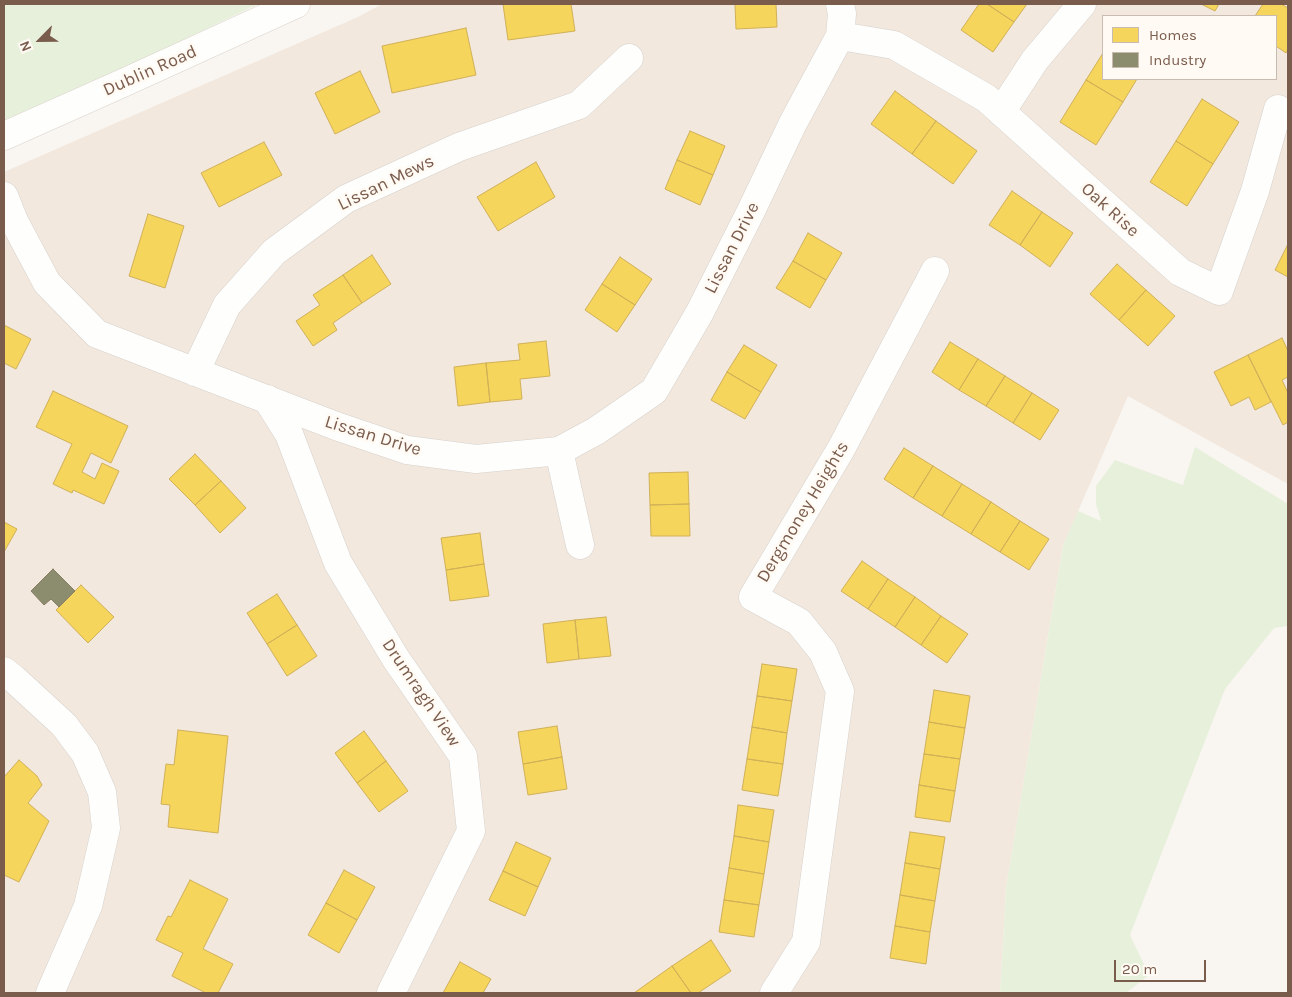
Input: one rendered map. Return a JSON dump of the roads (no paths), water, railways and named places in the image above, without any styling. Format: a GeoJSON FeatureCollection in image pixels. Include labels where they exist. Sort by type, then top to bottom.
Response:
{"type":"FeatureCollection","features":[{"type":"Feature","properties":{"kind":"street","name":"Dublin Road"},"geometry":{"type":"LineString","coordinates":[[4,136],[123,84],[296,4]]}},
{"type":"Feature","properties":{"kind":"street"},"geometry":{"type":"LineString","coordinates":[[840,4],[842,14],[840,36]]}},
{"type":"Feature","properties":{"kind":"street"},"geometry":{"type":"LineString","coordinates":[[1001,112],[1035,60],[1082,4]]}},
{"type":"Feature","properties":{"kind":"street","name":"Oak Rise"},"geometry":{"type":"LineString","coordinates":[[840,36],[894,45],[986,98],[1180,272],[1219,291],[1255,191],[1278,109]]}},
{"type":"Feature","properties":{"kind":"street","name":"Lissan Drive"},"geometry":{"type":"LineString","coordinates":[[4,196],[14,221],[47,283],[97,334],[336,426],[407,450],[476,460],[559,451],[596,431],[654,391],[700,312],[793,122],[840,36]]}},
{"type":"Feature","properties":{"kind":"street","name":"Lissan Mews"},"geometry":{"type":"LineString","coordinates":[[195,372],[227,305],[274,252],[346,199],[460,147],[579,105],[629,58]]}},
{"type":"Feature","properties":{"kind":"street","name":"Dergmoney Heights"},"geometry":{"type":"LineString","coordinates":[[774,993],[806,942],[840,691],[824,652],[799,622],[753,597],[841,449],[935,271]]}},
{"type":"Feature","properties":{"kind":"street","name":"Drumragh View"},"geometry":{"type":"LineString","coordinates":[[267,399],[289,434],[338,563],[396,659],[463,756],[471,831],[391,993]]}},
{"type":"Feature","properties":{"kind":"street"},"geometry":{"type":"LineString","coordinates":[[559,451],[580,545]]}},
{"type":"Feature","properties":{"kind":"street"},"geometry":{"type":"LineString","coordinates":[[4,671],[64,725],[85,753],[102,792],[106,828],[88,906],[50,993]]}}]}
